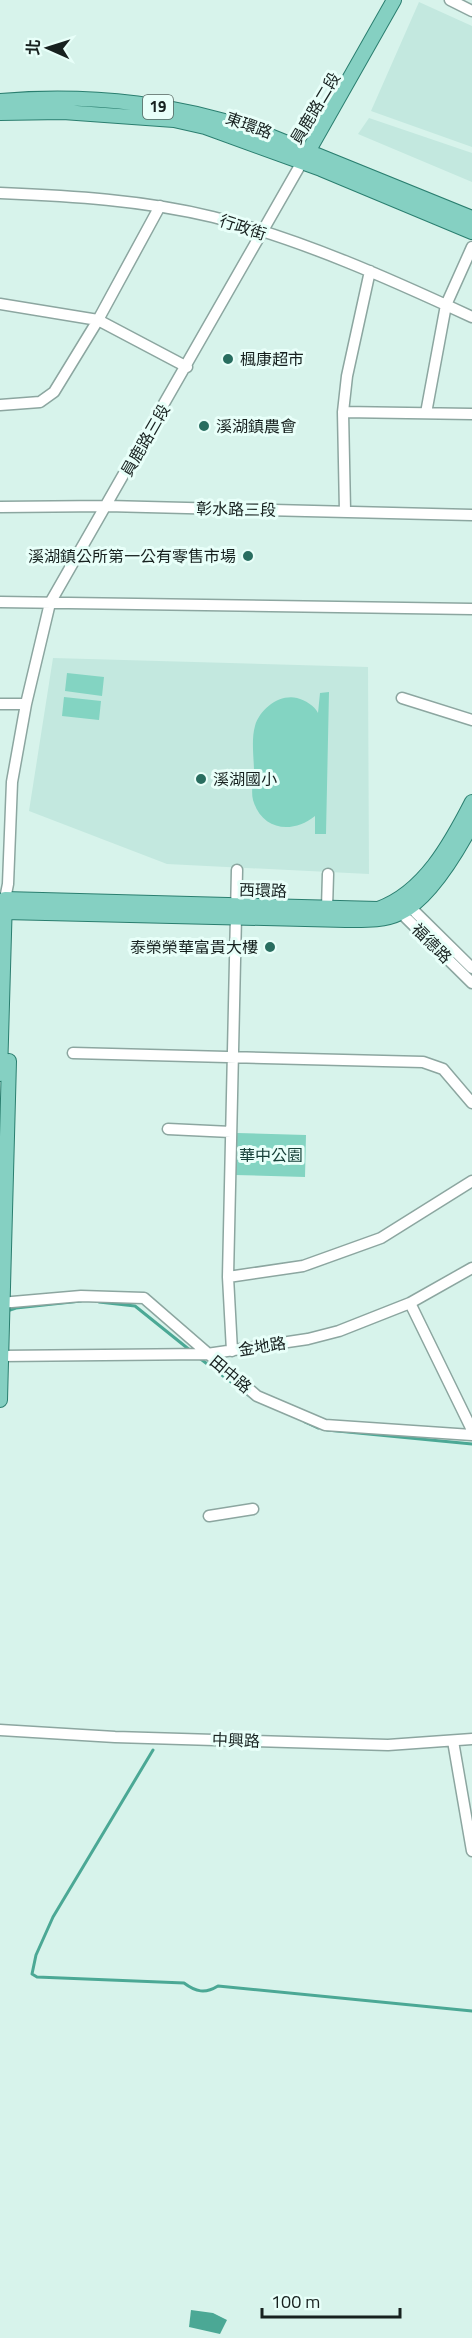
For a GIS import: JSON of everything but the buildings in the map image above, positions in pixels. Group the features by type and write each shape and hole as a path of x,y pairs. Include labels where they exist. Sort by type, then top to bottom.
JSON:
{"main road":[{"name":"員鹿路二段","path":"306,156 394,0"},
{"name":"東環路","path":"0,101 63,98 183,110 237,123 472,232"},
{"name":"東環路","path":"0,113 63,112 174,120 306,156 472,218"},
{"path":"401,905 452,841 472,802"},
{"path":"401,905 424,895 450,860 472,824"},
{"name":"西環路","path":"236,911 378,909 401,905"},
{"name":"西環路","path":"6,906 236,911 368,920 401,905"},
{"path":"0,1074 6,906"},
{"path":"0,1400 6,906"}],"street":[{"path":"450,0 472,11"},
{"name":"員鹿路二段","path":"261,232 306,156"},
{"name":"行政街","path":"0,193 58,195 160,206 214,217 370,271 472,317"},
{"path":"0,405 40,402 54,392 98,320 160,206"},
{"name":"員鹿路三段","path":"6,906 12,782 26,704 50,603 187,368 261,232"},
{"path":"426,413 446,305 472,247"},
{"path":"345,511 343,412 347,376 370,271"},
{"path":"0,304 98,320 187,368"},
{"path":"343,412 472,414"},
{"name":"彰水路三段","path":"0,507 107,506 472,515"},
{"path":"0,602 472,609"},
{"path":"402,698 472,720"},
{"path":"0,704 26,704"},
{"path":"232,1351 228,1277 237,870"},
{"path":"327,908 328,874"},
{"name":"福德路","path":"401,905 472,968"},
{"name":"福德路","path":"401,905 472,983"},
{"path":"73,1053 423,1062 443,1070 472,1103"},
{"path":"168,1129 231,1132"},
{"path":"228,1277 303,1266 381,1238 472,1181"},
{"name":"金地路","path":"1,1356 207,1354 308,1339 339,1331 410,1303 472,1268"},
{"name":"田中路","path":"2,1308 81,1296 144,1298 257,1396 325,1425 472,1435"},
{"path":"410,1303 472,1430"},
{"path":"209,1516 253,1509"},
{"name":"中興路","path":"0,1730 115,1737 388,1744 472,1738"},
{"path":"453,1741 472,1851"}],"shaded area":[{"path":"419,2 472,26 472,147 371,111"},
{"path":"369,118 472,153 472,182 358,134"},
{"name":"溪湖國小","path":"53,658 368,667 369,874 167,864 29,811"},
{"path":"191,2310 213,2313 227,2320 220,2334 189,2327"}],"green space":[{"path":"67,673 104,677 102,696 65,691"},
{"path":"329,692 326,834 315,834 315,816 306,822 288,827 271,823 257,810 252,797 255,726 261,714 271,704 284,698 297,698 315,708 318,713 320,693"},
{"path":"64,697 101,701 99,720 62,716"},
{"name":"華中公園","path":"237,1133 306,1135 305,1177 235,1175"}],"waterway":[{"path":"7,1311 81,1301"},
{"path":"99,1302 135,1306 191,1351"},
{"path":"198,1357 255,1400"},
{"path":"305,1422 318,1428"},
{"path":"327,1430 472,1444"},
{"path":"153,1750 53,1917 36,1955 32,1974 37,1977 184,1983 201,1991 218,1986 472,2011"}],"place":[{"name":"楓康超市","path":"228,359"},
{"name":"溪湖鎮農會","path":"204,426"},
{"name":"溪湖鎮公所第一公有零售市場","path":"248,556"},
{"name":"溪湖國小","path":"201,779"},
{"name":"泰榮榮華富貴大樓","path":"270,947"}]}
